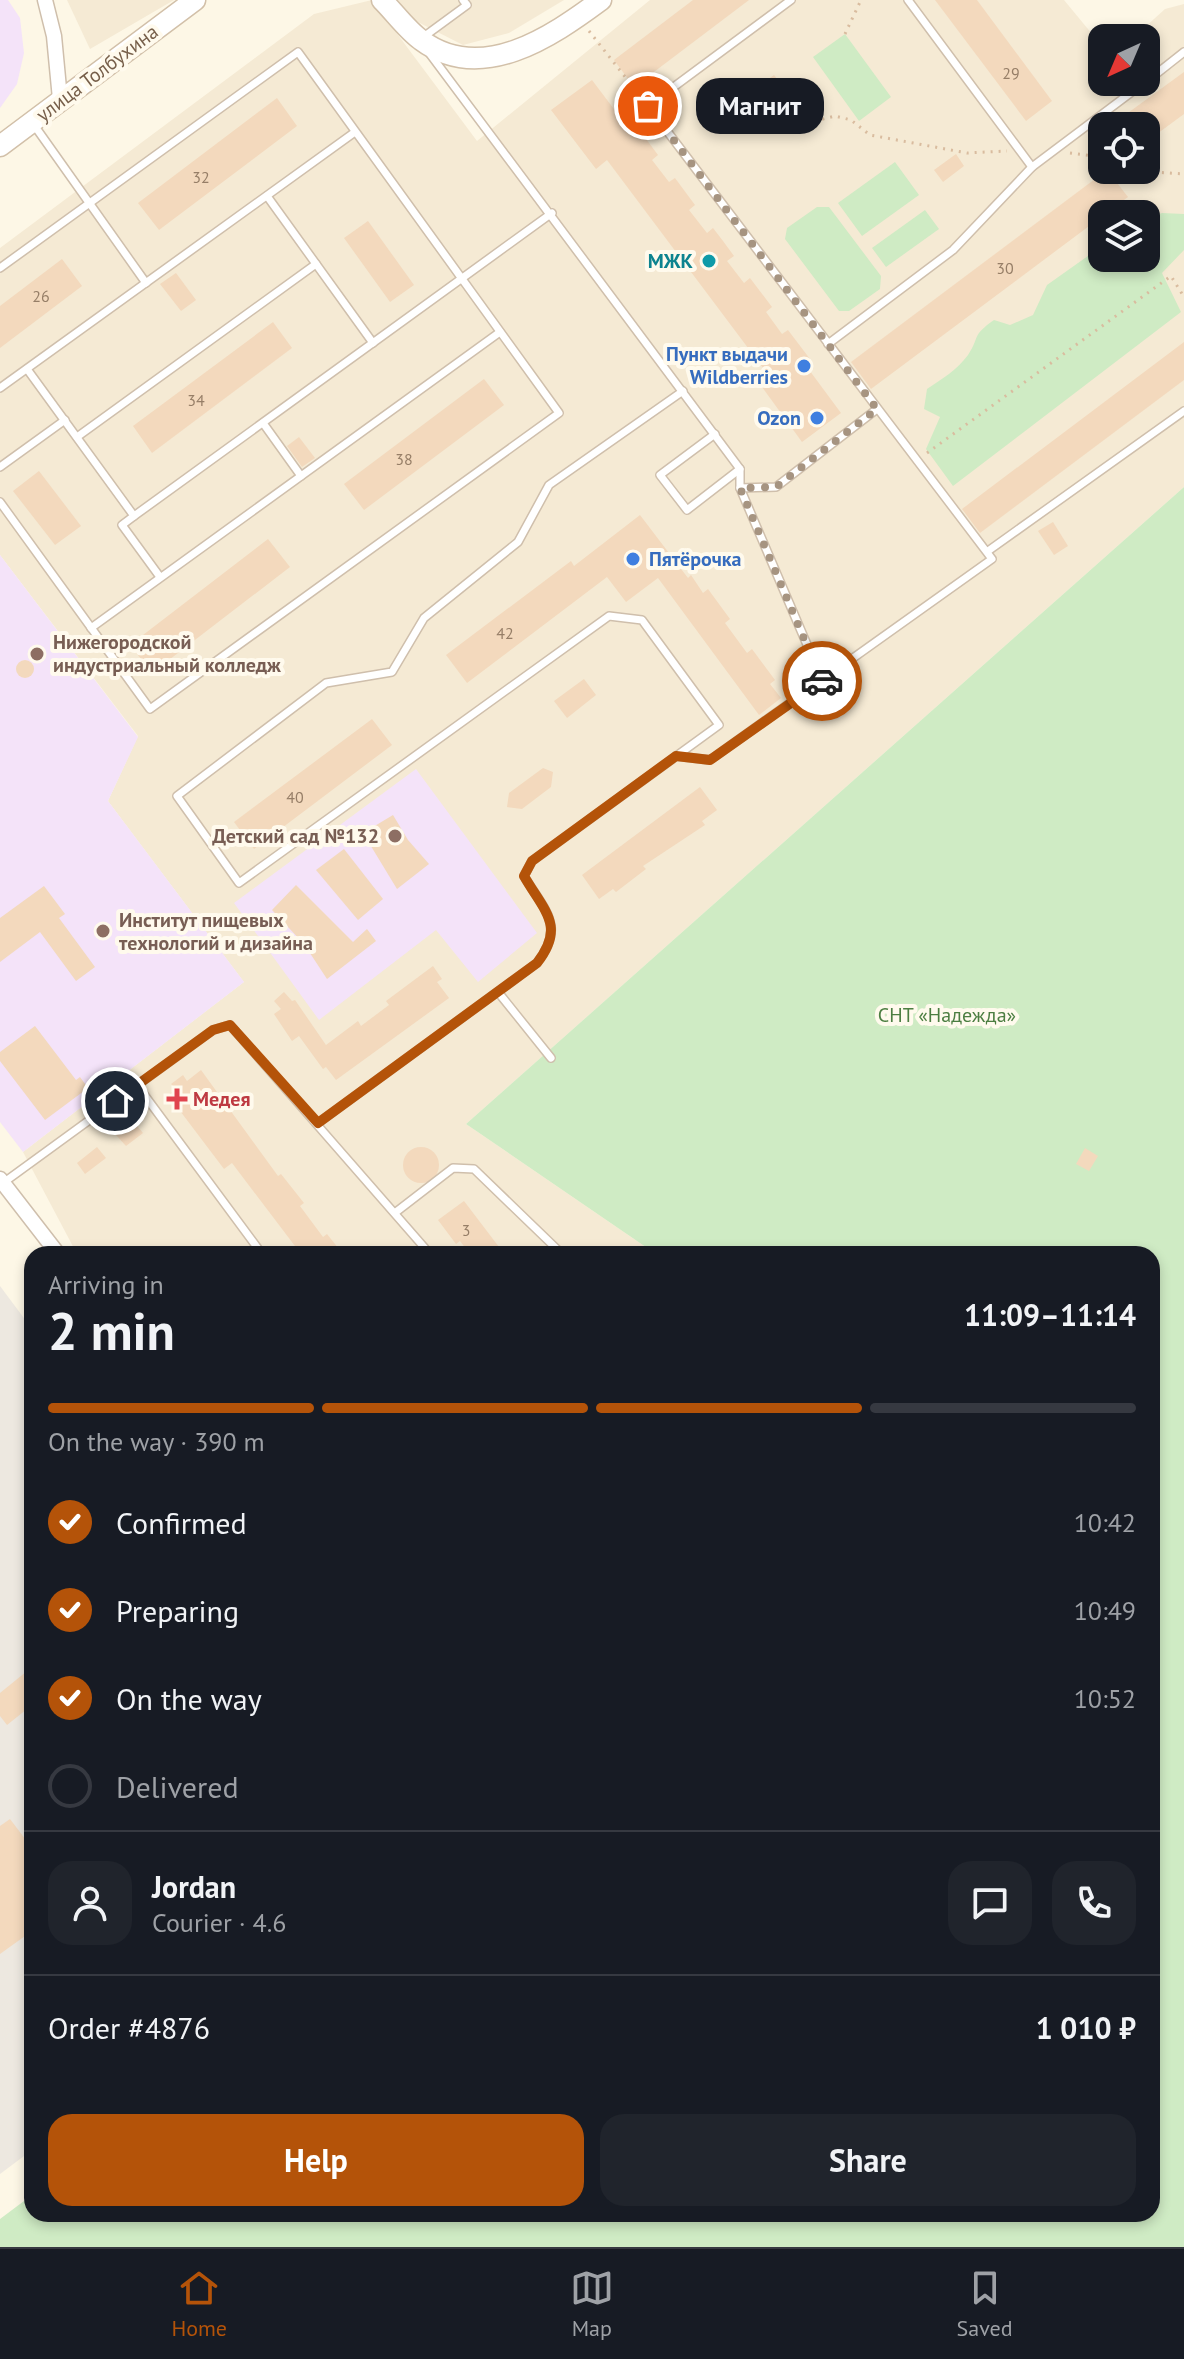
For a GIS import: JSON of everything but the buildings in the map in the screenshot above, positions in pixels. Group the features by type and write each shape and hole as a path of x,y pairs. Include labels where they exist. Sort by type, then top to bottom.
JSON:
{"street":[{"path":"45,0 54,36 60,99"},
{"name":"улица Толбухина","path":"0,146 195,0"},
{"path":"382,0 420,40 445,54 468,59 493,57 546,37 597,3"},
{"path":"1,1182 52,1246"}],"lane":[{"path":"676,756 710,760 992,559 648,106 791,0"},
{"path":"908,0 1032,167"},
{"path":"468,2 420,40 740,469 740,488 823,682"},
{"path":"0,268 298,52 559,413 150,709 0,502"},
{"path":"1160,71 1184,52"},
{"path":"828,344 953,250 1032,167 1127,96"},
{"path":"32,122 146,283"},
{"path":"0,388 355,132"},
{"path":"267,196 373,343"},
{"path":"160,577 122,525 552,213"},
{"path":"77,437 316,264"},
{"path":"91,628 500,332"},
{"path":"27,369 134,516"},
{"path":"318,1123 537,963 552,944 551,923 524,876 532,861 719,725 642,620 609,616 239,883 177,796 326,683 392,672 424,618 518,542 549,485 683,391"},
{"path":"740,488 776,487 877,409"},
{"path":"988,551 1184,411"},
{"path":"0,467 65,420"},
{"path":"263,423 301,476"},
{"path":"715,434 660,475 687,510 740,469"},
{"path":"498,992 551,1058"},
{"path":"1,1182 213,1030 230,1025 424,1246"},
{"path":"137,1085 256,1246"},
{"path":"396,1212 453,1168 474,1169 554,1246"}],"path":[{"path":"845,34 861,0"},
{"path":"597,3 601,16 586,28 648,106"},
{"path":"743,116 789,113 823,119 835,116 851,120 870,135 967,153 1008,151"},
{"path":"1067,153 1088,155"},
{"path":"1160,172 1184,174"},
{"path":"917,460 1171,276 1184,297"}],"shaded area":[{"path":"0,0 8,0 20,18 24,53 17,84 0,108"},
{"path":"67,0 174,0 90,49"},
{"path":"372,0 477,141 650,0 1064,0 1088,29 1088,96 1160,96 1160,24 1148,24 1165,9 1184,4 1184,487 466,1124 644,1246 73,1246 23,1152 244,982 108,801 138,736 0,555 0,248 314,14"},
{"path":"393,0 564,0 509,33 463,45 406,16"},
{"name":"Институт пищевых технологий и дизайна","path":"0,555 138,737 108,801 244,982 23,1152 0,1122"},
{"name":"Детский сад №132","path":"416,769 537,933 478,982 436,930 319,1020 234,903"},
{"path":"0,1286 24,1318 24,2156 0,2174"}],"green space":[{"path":"845,34 891,97 859,121 813,57"},
{"path":"895,162 919,195 862,236 838,203"},
{"path":"817,207 829,207 881,276 880,289 849,311 839,311 785,239 787,228"},
{"path":"925,210 939,229 886,267 872,248"},
{"path":"1160,214 1184,214 1184,250 1162,273 1181,312 953,486 926,449 940,417 924,409 927,389 964,360 987,325 994,320 1010,325 1033,315 1047,285 1088,256 1088,272 1160,272"},
{"name":"СНТ «Надежда»","path":"1184,487 1184,2247 0,2247 0,2219 24,2201 24,2222 1160,2222 1160,1246 644,1246 466,1124"}],"way so far":[{"path":"648,106 877,409 776,487 740,488 822,681"}],"place":[{"name":"Магнит","path":"648,106"},
{"name":"МЖК","path":"709,261"},
{"name":"Пункт выдачи Wildberries","path":"804,366"},
{"name":"Ozon","path":"817,418"},
{"name":"Пятёрочка","path":"633,559"},
{"name":"Нижегородской индустриальный колледж","path":"37,654"},
{"name":"Детский сад №132","path":"395,836"},
{"name":"Институт пищевых технологий и дизайна","path":"103,931"},
{"name":"Медея","path":"177,1099"}],"route":[{"path":"115,1101 213,1030 230,1025 318,1123 537,963 552,944 551,923 524,876 532,861 676,756 710,760 822,681"}]}
